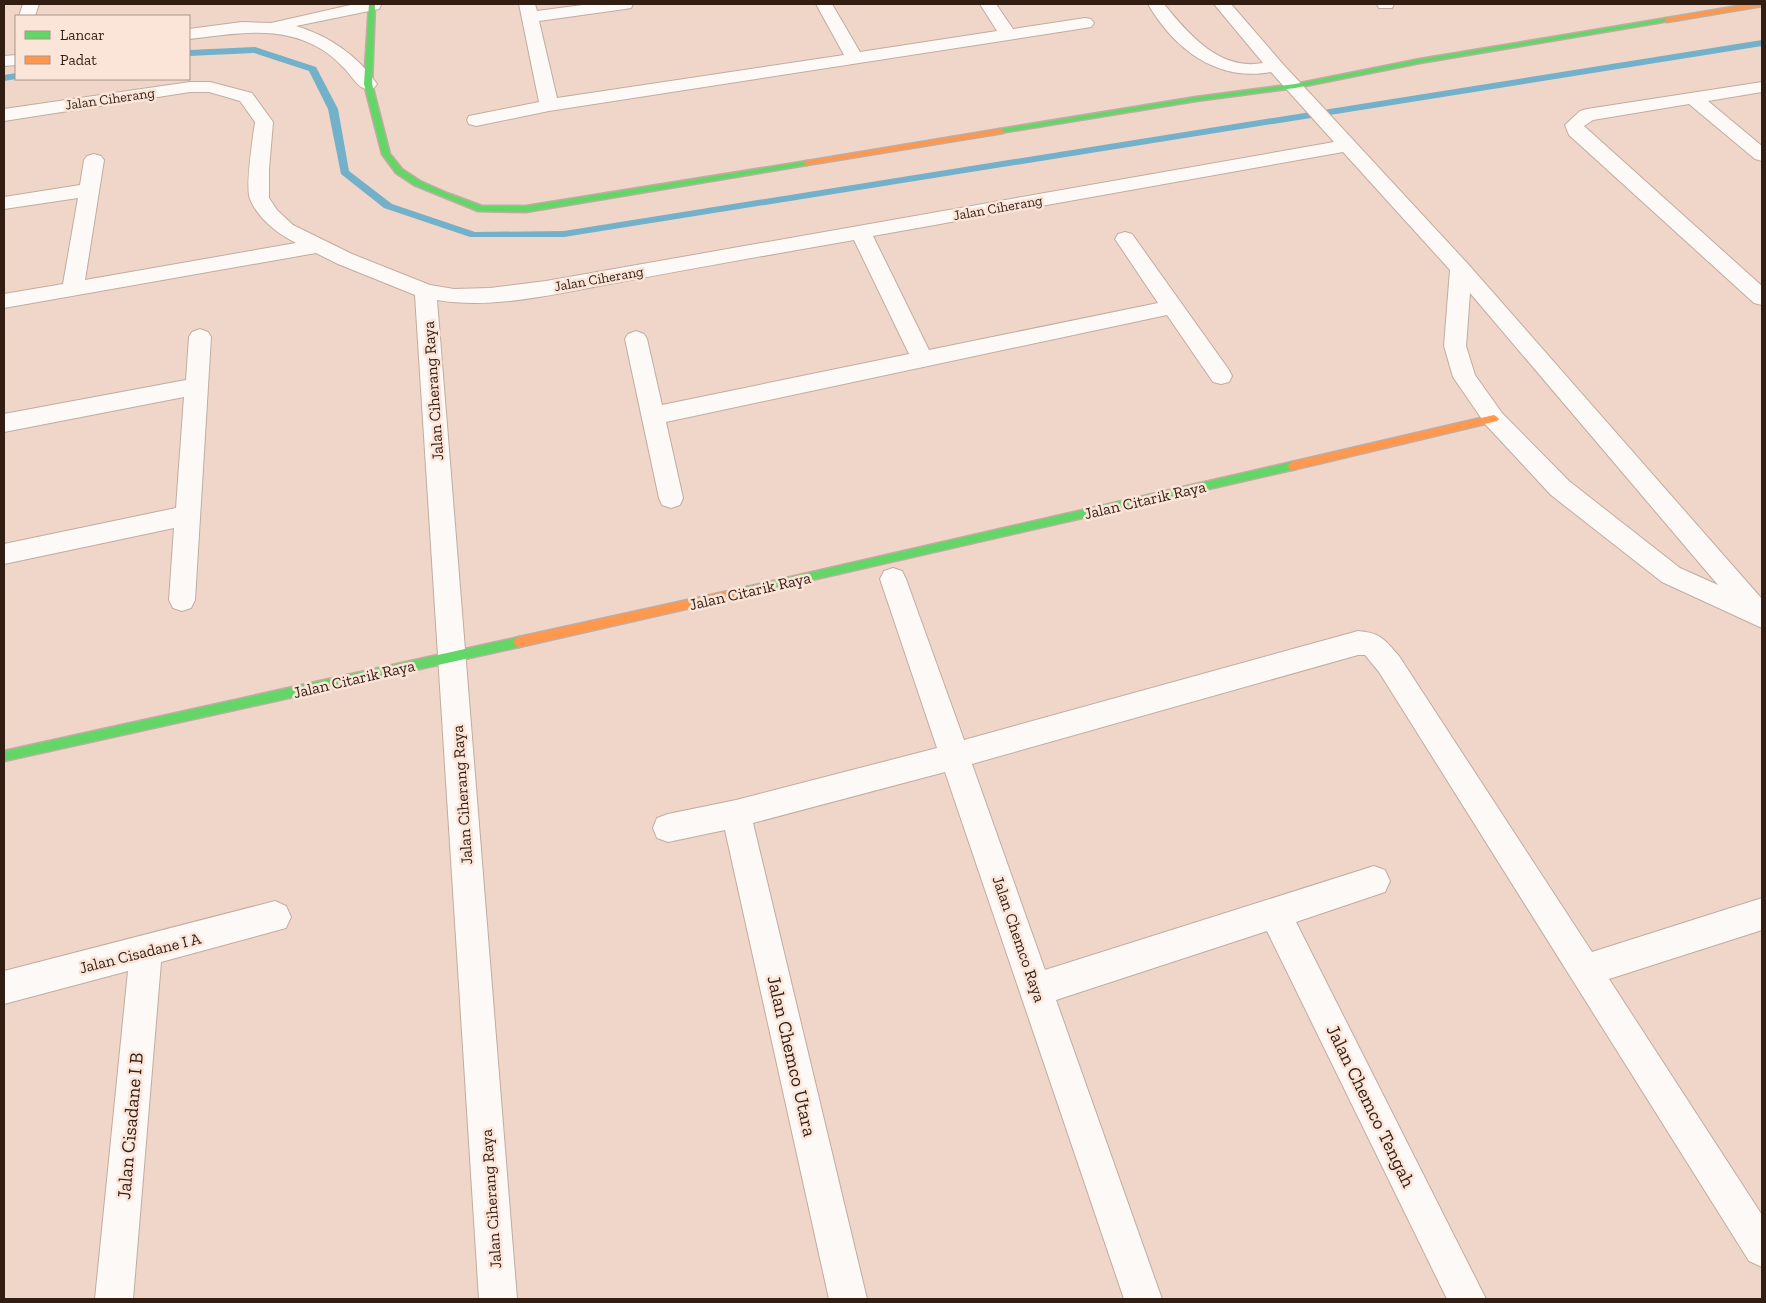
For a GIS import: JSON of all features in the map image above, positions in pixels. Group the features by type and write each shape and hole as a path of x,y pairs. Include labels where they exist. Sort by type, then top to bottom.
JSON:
{"street":[{"path":"549,105 528,10 624,4"},
{"path":"824,4 854,57"},
{"path":"988,4 1008,35"},
{"path":"1156,4 1176,31 1214,62 1238,70 1254,71 1275,66"},
{"path":"1222,4 1275,66 1311,103 1461,269 1762,617"},
{"path":"190,34 230,28 272,26 372,5 368,84 386,154 399,171 416,183 444,196 481,209 526,209 1186,101 1295,86 1420,61 1761,4"},
{"path":"476,120 549,105 1085,22"},
{"path":"272,26 306,34 326,44 354,66 368,84"},
{"name":"Jalan Ciherang","path":"4,115 190,87 210,87 246,97 264,122 259,169 259,198 270,214 286,230 345,258 426,291 454,296 490,295 546,288 1348,145"},
{"path":"1762,87 1587,115 1574,125 1576,131 1762,298"},
{"path":"1694,99 1762,155"},
{"path":"73,289 94,160"},
{"path":"4,203 88,190"},
{"path":"861,232 922,359"},
{"path":"1125,240 1221,376"},
{"path":"4,301 319,246"},
{"path":"1461,269 1454,346 1464,377 1494,419 1560,488 1671,575 1762,617"},
{"name":"Jalan Ciherang Raya","path":"426,291 498,1299"},
{"path":"653,416 1172,307"},
{"path":"182,600 200,337"},
{"path":"636,339 671,498"},
{"path":"4,422 197,386"},
{"name":"Jalan Citarik Raya","path":"4,756 877,562 1494,419"},
{"path":"4,554 188,515"},
{"name":"Jalan Chemco Raya","path":"893,579 1143,1299"},
{"path":"668,828 736,814 955,756 1358,643 1372,644 1389,664 1762,1248"},
{"name":"Jalan Chemco Utara","path":"736,814 848,1299"},
{"path":"1036,990 1374,881"},
{"name":"Jalan Chemco Tengah","path":"1275,913 1468,1299"},
{"path":"1584,971 1762,914"},
{"name":"Jalan Cisadane I A","path":"4,987 146,952 275,917"},
{"name":"Jalan Cisadane I B","path":"114,1299 146,952"}],"waterway":[{"path":"190,53 255,50 313,69 333,109 344,172 388,206 474,235 564,234 1762,43"},
{"path":"4,78 15,76"}],"traffic: fast":[{"path":"372,4 368,84 386,154 399,171 417,183 481,209 526,209 807,163"},
{"path":"1000,131 1196,99 1295,86 1420,61 1667,20"},
{"path":"747,591 1292,466"},
{"path":"4,756 519,642"}],"traffic: slow":[{"path":"1667,20 1761,4"},
{"path":"807,163 1000,131"},
{"path":"1292,466 1494,419"},
{"path":"519,642 747,591"}]}
